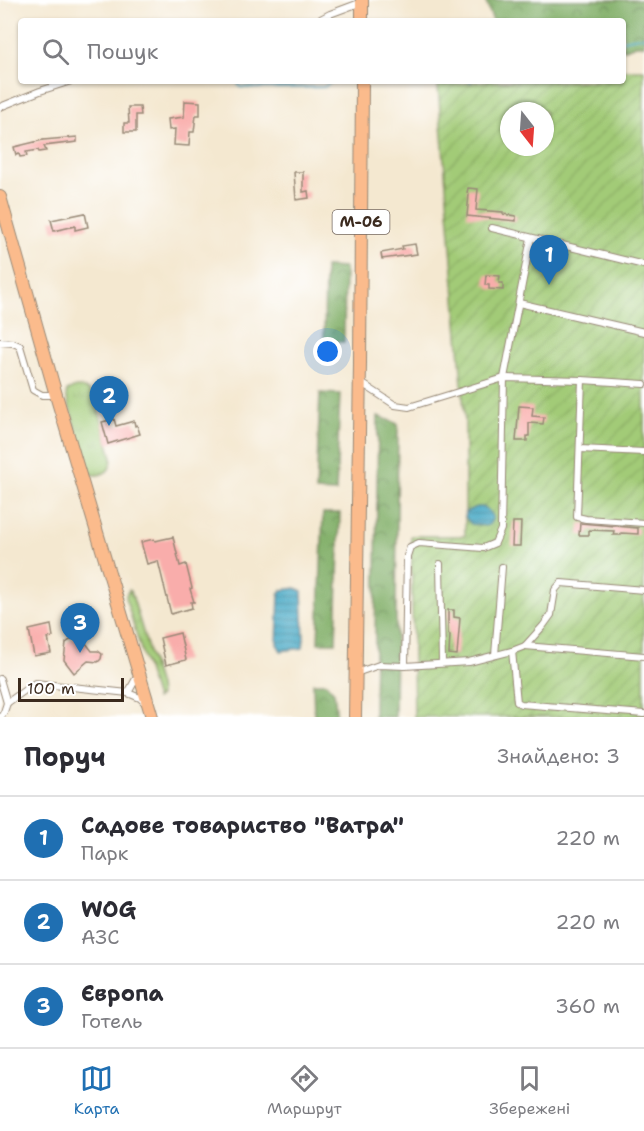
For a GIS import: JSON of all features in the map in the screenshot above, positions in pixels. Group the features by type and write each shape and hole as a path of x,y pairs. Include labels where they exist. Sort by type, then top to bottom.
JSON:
{"highway":[{"path":"362,1 362,18"},
{"name":"М-06","path":"355,717 362,84"},
{"path":"0,197 56,395 151,713"}],"street":[{"path":"323,18 362,1"},
{"path":"0,107 62,84"},
{"path":"492,228 644,265"},
{"path":"405,666 407,556 410,547 419,543 483,548 495,543 501,528 504,378 531,238"},
{"path":"519,303 644,332"},
{"path":"0,342 20,346 33,390 42,395 56,395"},
{"path":"360,382 395,405 409,407 504,378 644,384"},
{"path":"582,380 577,516 586,519 644,523"},
{"path":"580,449 644,452"},
{"path":"440,564 442,663"},
{"path":"495,655 502,567"},
{"path":"525,646 551,615 555,590 561,583 644,590"},
{"path":"356,673 380,666 469,662 525,646 644,656"},
{"path":"512,651 517,702 521,704 644,714"},
{"path":"128,693 139,674"},
{"path":"0,679 7,703 3,715"},
{"path":"7,703 35,683 128,693 140,698 151,713"}],"green space":[{"path":"485,0 644,0 644,45 635,45 626,49 626,18 492,18"},
{"path":"626,70 644,70 644,717 414,717 411,536 465,536 465,422 438,86 626,84"},
{"path":"325,267 345,268 344,342 324,341"},
{"path":"76,387 87,389 95,397 112,457 109,469 100,475 91,475 88,472 66,395 67,391"},
{"path":"320,393 340,394 336,492 316,491"},
{"path":"378,416 398,424 395,717 374,717"},
{"path":"323,513 340,513 336,643 318,643"},
{"path":"129,590 159,686 160,696 156,699 126,600"},
{"path":"313,683 326,683 334,692 337,717 314,717"}],"water":[{"path":"484,507 490,512 493,518 489,525 471,524 465,517 465,512"},
{"path":"296,588 302,591 303,648 281,651 277,644 279,594 282,590"}],"building":[{"path":"185,101 200,102 200,115 196,115 194,132 190,132 189,146 174,145 175,129 169,130 168,119 184,117"},
{"path":"128,107 140,107 141,115 136,115 136,132 124,132 124,123 129,123"},
{"path":"77,137 77,142 44,146 46,151 26,152 27,156 16,155 14,147 43,140"},
{"path":"294,172 303,172 303,192 308,191 309,198 296,200"},
{"path":"468,188 478,189 476,210 503,212 503,214 516,216 516,221 467,216"},
{"path":"85,213 88,227 75,230 75,226 54,231 51,220"},
{"path":"415,244 417,254 382,259 381,253"},
{"path":"486,275 500,276 499,283 503,283 503,290 489,289 489,285 485,285"},
{"path":"519,406 533,407 532,416 544,417 543,424 529,423 527,441 516,441"},
{"path":"114,419 116,426 134,421 140,434 108,444 102,422"},
{"path":"513,522 521,522 520,546 512,546"},
{"path":"580,523 638,528 638,534 613,535 614,531 589,530 589,535 579,535"},
{"path":"173,537 180,566 186,564 194,602 191,602 192,608 171,614 158,561 147,564 141,542"},
{"path":"448,610 454,610 454,617 460,618 457,655 449,654"},
{"path":"51,625 53,637 48,638 51,653 34,656 29,630"},
{"path":"180,633 186,660 166,665 160,638"},
{"path":"79,634 92,651 102,654 98,662 88,661 74,673 64,660 66,643"}],"waterway":[{"path":"626,39 644,36"},
{"path":"238,84 240,87 256,88 324,87 328,84"}],"place":[{"name":"Садове товариство \"Ватра\"","path":"549,285"},
{"name":"WOG","path":"109,426"},
{"name":"Європа","path":"80,653"}]}
